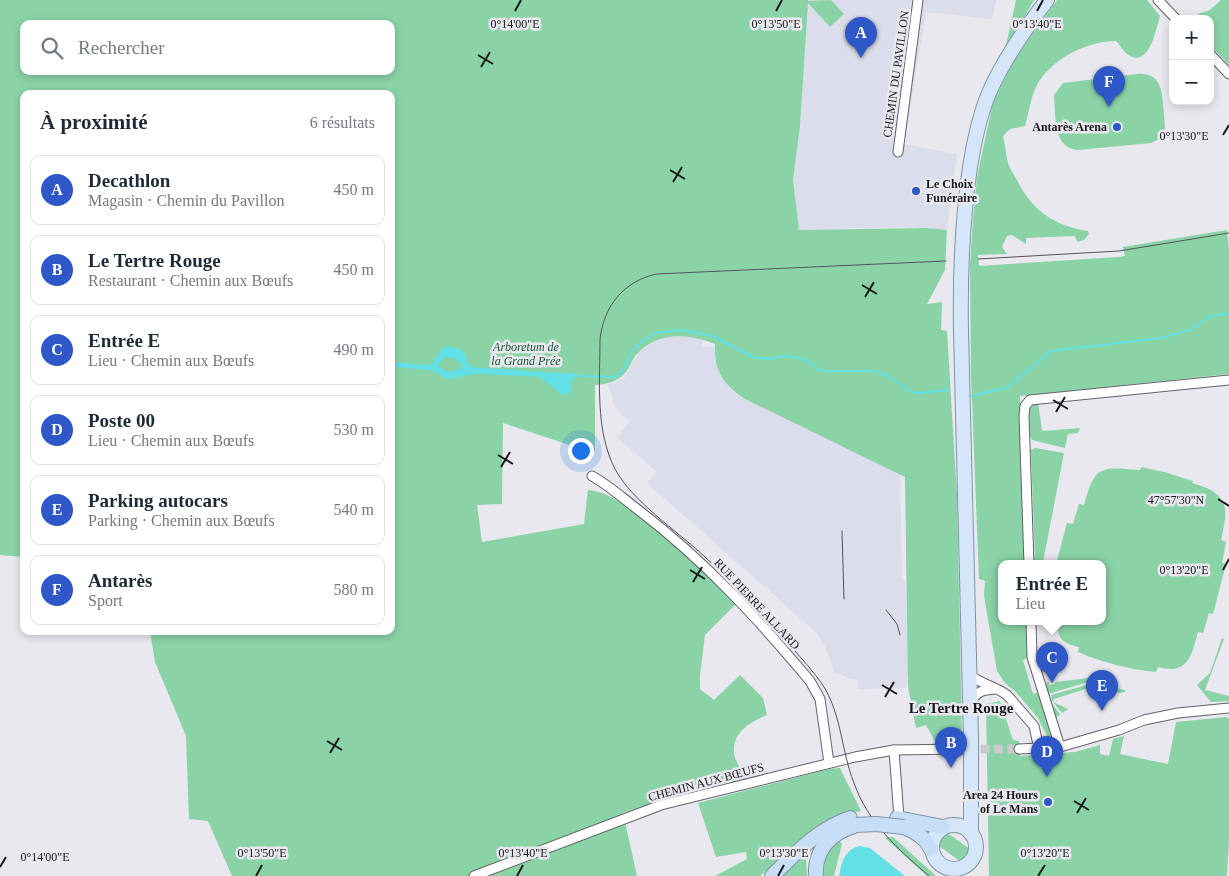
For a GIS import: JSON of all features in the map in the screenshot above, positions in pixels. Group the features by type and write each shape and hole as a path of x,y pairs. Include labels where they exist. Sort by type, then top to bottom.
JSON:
{"highway":[{"path":"772,876 814,837 831,825 877,816 900,821 947,826"},
{"path":"900,821 924,838 931,849"},
{"path":"816,876 815,867 818,854 826,842 853,822"}],"main road":[{"path":"971,788 963,809 947,826 934,836 931,849 936,861 951,872 958,869 969,870 976,850 976,843 972,834 971,788 968,748 970,702 961,331 961,268 965,204 976,132 985,103 1001,69 1042,0"},
{"path":"1031,21 1047,0"},
{"path":"947,826 962,826 972,834"}],"street":[{"name":"CHEMIN DU PAVILLON","path":"898,152 918,0"},
{"path":"1158,0 1172,15"},
{"path":"1214,58 1229,74"},
{"path":"1029,560 1024,416 1025,406 1030,400 1229,380"},
{"name":"RUE PIERRE ALLARD","path":"592,476 659,526 726,586 804,674 816,689 820,699 829,763"},
{"path":"1031,625 1032,658 1060,747"},
{"path":"969,674 982,683 1007,695 1034,726 1039,749"},
{"path":"970,702 978,692 995,689"},
{"path":"1019,749 1060,747 1119,730 1144,720 1178,713 1229,708"},
{"name":"CHEMIN AUX BŒUFS","path":"474,876 661,805 829,763 894,750 968,748"},
{"path":"894,750 900,821"}],"shaded area":[{"path":"808,0 996,0 992,19 926,12 904,144 957,154 947,230 903,227 799,230 793,180 800,126"},
{"path":"667,335 689,335 703,340 702,346 715,347 715,358 730,389 745,399 900,474 902,577 905,581 909,659 906,688 858,689 858,680 850,679 835,672 817,633 647,483 657,472 617,437 630,422 614,405 608,384 625,377 640,352 651,343"}],"green space":[{"name":"Arboretum de la Grand Prée","path":"0,0 831,0 844,14 830,27 808,3 800,126 793,180 799,230 926,228 947,230 945,270 927,304 942,302 941,330 947,331 957,496 962,739 956,745 937,745 926,725 916,728 908,687 905,477 745,399 731,388 721,376 716,362 715,344 684,336 673,336 663,338 644,347 636,355 623,375 616,380 595,385 595,451 591,450 591,452 503,423 502,504 477,505 482,542 584,524 588,490 605,494 624,505 658,530 736,604 705,635 700,689 714,700 740,675 763,698 767,715 744,729 736,739 734,746 737,763 745,779 663,800 623,813 637,876 232,876 208,821 189,819 186,736 155,662 151,635 395,635 395,90 20,90 20,557 0,555"},
{"path":"1016,0 1034,0 1006,45"},
{"path":"1057,0 1147,0 1160,16 1154,38 1141,57 1127,54 1116,41 1105,42 1093,44 1071,53 1051,67 1037,85 1031,100 1025,126 1010,129 1003,136 1009,165 1023,191 1037,208 1055,221 1076,229 1088,231 1089,234 1084,240 1077,242 1075,236 1026,238 1026,244 1012,235 1007,236 1002,247 1007,254 978,255 979,266 1119,257 1125,256 1123,247 1227,230 1229,250 1229,374 1020,396 1027,560 998,560 998,625 1028,625 1029,657 1023,660 1033,694 1040,692 1049,721 1050,737 1047,736 1038,718 1016,692 1005,683 997,671 984,596 985,581 979,579 971,375 970,265 973,219 977,177 993,102 1015,58"},
{"path":"1221,0 1229,0 1229,65 1214,49 1214,15 1198,14 1210,10"},
{"path":"1146,74 1152,77 1160,86 1165,126 1164,133 1160,138 1151,143 1078,150 1070,148 1064,143 1057,129 1054,95 1063,83"},
{"path":"1038,402 1042,431 1080,428 1078,433 1068,434 1065,448 1032,440 1029,435 1028,409"},
{"path":"1035,448 1064,453 1043,560 1034,560 1031,450"},
{"path":"1141,467 1193,481 1192,483 1213,491 1220,497 1225,510 1221,540 1226,542 1222,563 1226,564 1213,614 1209,613 1203,633 1198,632 1187,662 1176,668 1158,667 1156,672 1116,665 1078,652 1079,647 1069,644 1062,639 1058,633 1057,625 1106,625 1106,560 1057,560 1067,523 1073,524 1079,504 1084,505 1096,476 1101,471 1108,469 1140,470"},
{"path":"1222,638 1224,639 1205,690 1229,696 1229,701 1211,702 1197,685 1210,673"},
{"path":"1098,677 1098,679 1048,694 1051,703 1060,714 1057,717 1051,710 1044,683 1049,682 1049,685 1055,684 1055,682"},
{"path":"1101,681 1112,684 1112,687 1125,690 1125,692 1119,693 1101,684 1054,699 1053,702 1068,709 1062,713 1052,701 1051,695"},
{"path":"1000,701 1013,740 1019,741 1020,756 1075,752 1100,745 1100,754 1109,756 1113,739 1124,736 1120,754 1168,764 1176,722 1226,717 1229,719 1229,840 1227,876 989,876 986,704"},
{"path":"840,768 861,811 846,815 819,828 760,876 715,876 747,859 746,852 716,857 698,803 829,769"},
{"path":"946,832 970,849 967,857 961,862 939,846 937,849 937,844"},
{"path":"893,837 936,876 927,876 885,838"},
{"path":"838,839 842,844 834,876 824,876 826,856"},
{"path":"801,855 806,857 807,876 781,876"}],"water":[{"path":"449,347 463,351 472,367 571,373 582,376 573,378 570,392 564,396 539,377 479,374 451,379 445,378 431,370 395,367 395,362 430,365 442,348","holes":["447,357 461,363 461,369 448,372 439,366 440,362"]},
{"path":"859,846 870,848 905,876 839,876 844,857"}],"waterway":[{"path":"972,396 1008,387 1051,351 1161,338 1190,330 1209,317 1229,313"},
{"path":"582,376 615,377 622,372 633,350 642,342 655,333 681,330 713,336 755,358 797,357 808,361 816,368 824,371 875,371 888,376 910,391 918,393 949,390"}],"tunnel":[{"path":"967,749 1019,749"}],"tram line":[{"path":"978,259 1119,251 1229,233"},
{"path":"929,876 895,845 867,811 849,770 836,715 825,689 817,677 775,629 704,556 632,493 615,469 604,438 601,422 599,388 600,339 606,316 617,297 634,283 656,274 946,261"},
{"path":"842,531 844,599"},
{"path":"886,610 897,624 900,635"}],"place":[{"name":"Decathlon","path":"861,58"},
{"name":"Antarès","path":"1109,107"},
{"name":"Antarès Arena","path":"1117,127"},
{"name":"Le Choix Funéraire","path":"916,191"},
{"name":"Entrée E","path":"1052,683"},
{"name":"Parking autocars","path":"1102,711"},
{"name":"Le Tertre Rouge","path":"951,768"},
{"name":"Poste 00","path":"1047,777"},
{"name":"Area 24 Hours of Le Mans","path":"1048,802"}],"district":[{"name":"Le Tertre Rouge","path":"961,708"}]}
